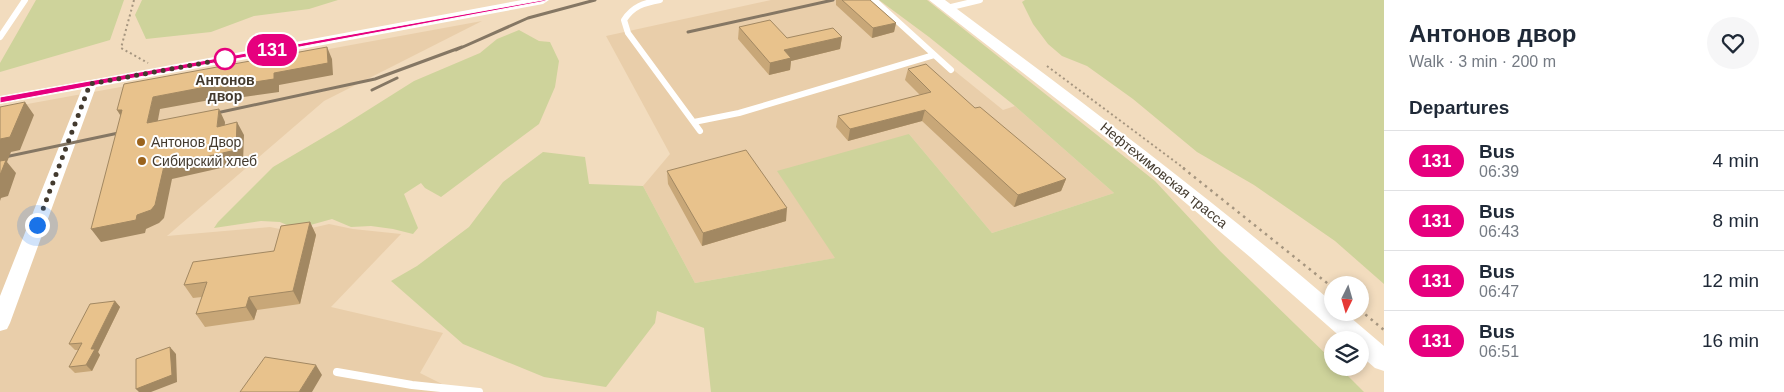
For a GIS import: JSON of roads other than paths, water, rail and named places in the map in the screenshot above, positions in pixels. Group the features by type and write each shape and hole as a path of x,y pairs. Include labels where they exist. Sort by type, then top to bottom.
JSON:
{"main road":[{"name":"Нефтехимовская трасса","path":"942,4 1138,153 1380,351"}],"street":[{"path":"0,100 543,0"},
{"path":"0,323 90,84"}],"lane":[{"path":"0,37 25,0"},
{"path":"660,0 639,5 630,10 624,20 628,33 700,131"},
{"path":"874,0 952,70"},
{"path":"942,4 980,0"},
{"path":"694,122 739,113 934,55"},
{"path":"337,372 412,385 479,392"}],"railway":[{"path":"456,50 528,18 595,0"},
{"path":"688,32 833,0"},
{"path":"207,115 375,79 462,47"},
{"path":"372,90 397,78"},
{"path":"0,158 128,131"}],"place":[{"name":"Антонов двор","path":"225,59"},
{"name":"Антонов Двор","path":"141,142"},
{"name":"Сибирский хлеб","path":"142,161"}]}
